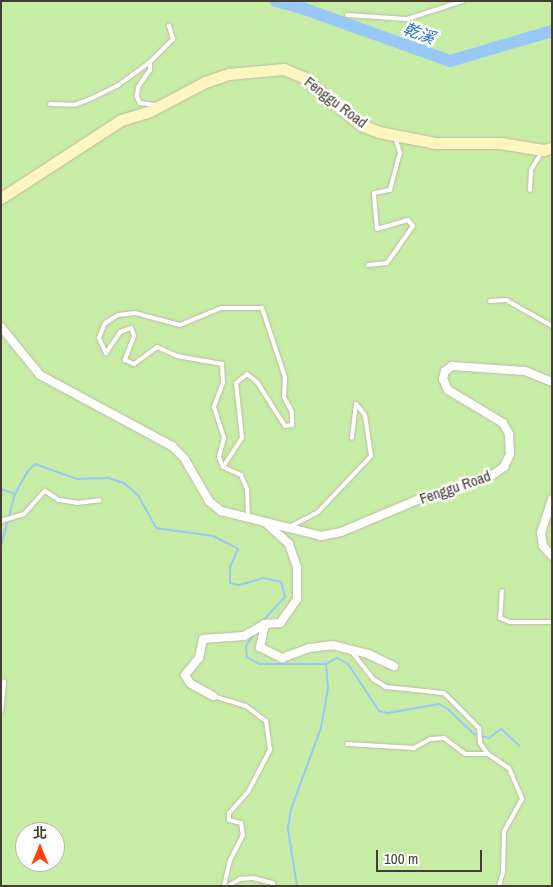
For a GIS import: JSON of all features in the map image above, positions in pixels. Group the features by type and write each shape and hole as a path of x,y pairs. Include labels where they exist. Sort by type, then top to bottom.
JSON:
{"street":[{"name":"Fenggu Road","path":"1,198 100,132 159,106 216,77 284,69 302,77 361,125 395,135 435,142 500,142 548,149"},
{"name":"Fenggu Road","path":"1,327 40,375 172,446 184,458 209,501 221,511 321,536 341,532 417,500 492,476 504,467 510,454 510,434 502,423 448,390 443,379 446,371 452,366 525,372 552,382"},
{"path":"552,499 541,533 543,546 552,556"},
{"path":"214,696 190,683 185,675 199,658 203,639 244,636 264,624 280,623 297,599 297,568 288,544 262,520"},
{"path":"264,624 260,647 282,658 309,648 332,645 394,666"}],"lane":[{"path":"347,15 407,19 463,1"},
{"path":"50,104 74,105 117,86 150,62 173,39 169,26"},
{"path":"150,62 150,70 138,86 137,97 140,103 159,106"},
{"path":"368,265 387,263 413,226 408,220 377,229 374,192 390,190 400,153 395,135"},
{"path":"530,190 531,170 548,149"},
{"path":"490,301 506,300 552,326"},
{"path":"223,467 242,438 236,383 247,374 257,382 284,426 292,425 292,412 284,397 285,377 262,308 221,308 180,325 135,314 118,315 105,323 99,338 106,353 120,332 131,328 134,336 125,360 134,364 156,347 178,356 222,364 223,383 214,407 224,438 219,457 223,467 242,475 247,489 248,517"},
{"path":"286,528 318,512 371,456 365,415 356,404 352,438"},
{"path":"2,521 24,514 44,491 58,500 77,503 100,500"},
{"path":"502,591 500,618 510,622 552,622"},
{"path":"350,650 373,679 386,686 444,693 480,730 480,740 488,754 509,768 522,799 504,832 503,872 499,886"},
{"path":"1,712 4,681"},
{"path":"214,696 246,706 266,721 270,750 248,792 229,813 229,820 241,823 243,835 230,860 226,886"},
{"path":"347,744 414,748 430,740 444,738 465,754 488,754"},
{"path":"226,886 240,879 253,878 273,883 273,886"}],"green space":[{"path":"1,1 552,1 552,886 1,886"}],"waterway":[{"name":"乾溪","path":"276,1 302,8 450,61 552,31"},
{"path":"1,489 15,494 28,471 35,464 77,479 108,478 124,483 138,495 156,528 213,536 238,549 230,567 230,583 239,585 264,578 281,582 285,597 262,622"},
{"path":"1,546 15,494"},
{"path":"254,634 246,646 247,657 259,664 326,664 328,688 321,728 291,809 288,829 297,886"},
{"path":"326,664 337,658 348,664 379,711 388,713 439,704 448,709 474,734 489,738 501,729 520,746"}]}
